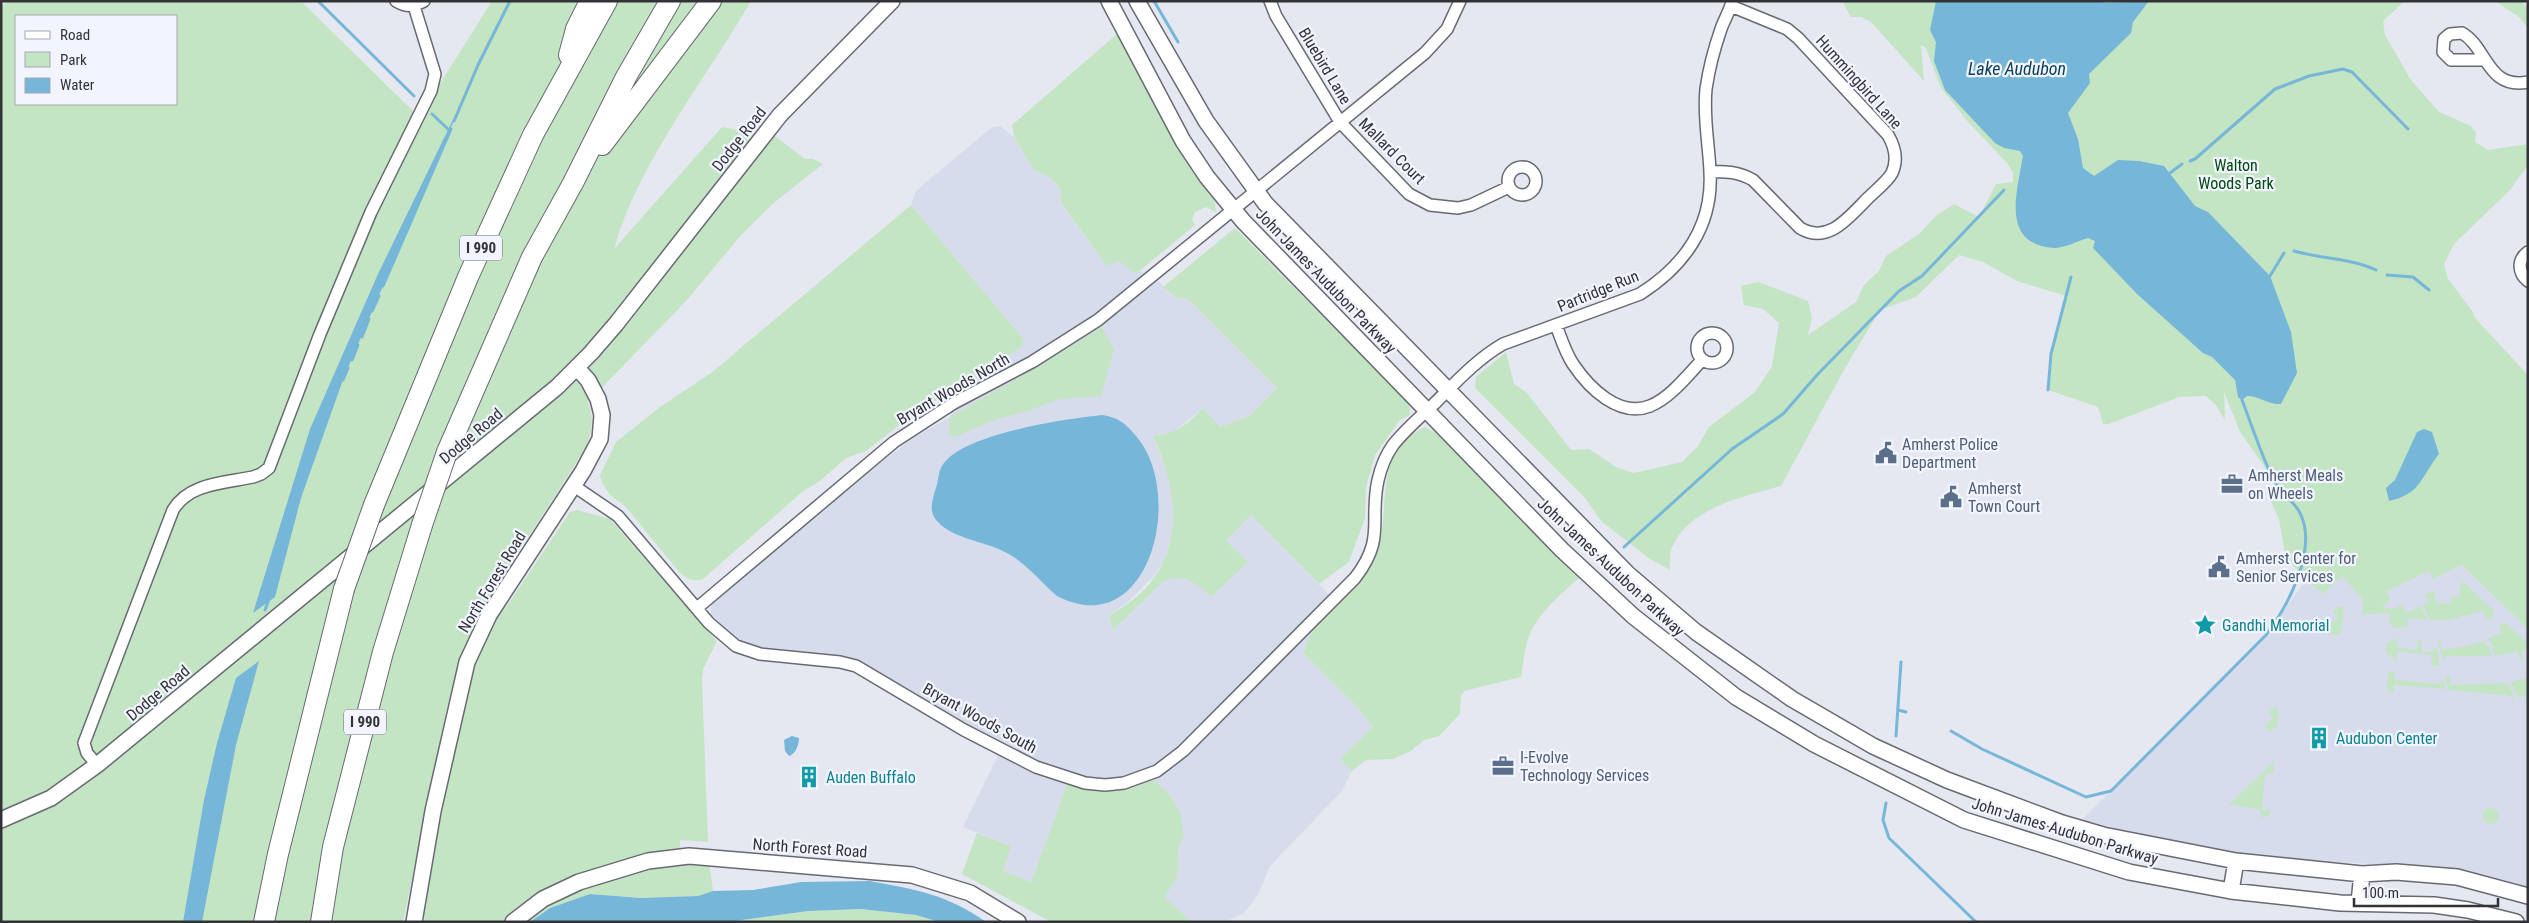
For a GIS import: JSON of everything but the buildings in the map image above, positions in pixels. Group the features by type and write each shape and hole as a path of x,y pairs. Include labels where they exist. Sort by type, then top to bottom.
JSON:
{"highway":[{"path":"559,88 576,29 590,1"},
{"name":"I 990","path":"264,922 278,854 344,589 374,505 468,277 533,135 607,1"},
{"name":"I 990","path":"321,922 333,847 383,652 422,525 447,452 532,257 573,182 626,77 670,1"},
{"path":"573,182 711,1"}],"main road":[{"name":"Dodge Road","path":"1,820 52,798 97,765 489,444 577,368 616,324 780,115 892,1"},
{"name":"John James Audubon Parkway","path":"1109,1 1183,140 1207,177 1233,209 1562,550 1633,616 1683,658 1736,697 1822,748 1964,820 2129,872 2231,891 2340,903 2434,905 2468,910 2516,922"},
{"name":"John James Audubon Parkway","path":"1137,1 1206,121 1256,191 1606,554 1652,596 1703,637 1792,699 1873,746 1948,780 2062,823 2103,835 2236,861 2362,874 2411,873 2456,877 2528,896"},
{"name":"North Forest Road","path":"414,922 453,715 467,662 489,615 595,452 602,428 601,409 597,394 577,368"},
{"path":"1633,616 1652,596"},
{"name":"North Forest Road","path":"513,922 543,899 579,882 648,861 689,856 912,875 945,884 978,897 1018,922"},
{"path":"2231,891 2236,861"},
{"path":"2359,902 2362,874"}],"street":[{"path":"97,765 87,752 84,742 173,510 179,499 188,492 253,477 269,468 320,334 371,212 431,91 435,74 419,4 405,6 396,1"},
{"name":"Bluebird Lane","path":"1270,1 1276,16 1340,122"},
{"path":"1256,191 1441,38 1452,20 1460,1"},
{"name":"Partridge Run","path":"1427,411 1492,350 1515,338 1640,294 1673,270 1693,244 1704,219 1710,172 1705,134 1706,88 1714,51 1732,4"},
{"name":"Hummingbird Lane","path":"1710,172 1733,172 1753,180 1800,228 1807,233 1820,234 1838,227 1887,179 1895,163 1894,149 1888,135 1798,38 1787,29 1732,4"},
{"path":"2483,60 2504,80 2520,84 2528,82"},
{"name":"Mallard Court","path":"1340,122 1404,189 1430,204 1442,207 1465,207 1509,187"},
{"name":"Bryant Woods North","path":"696,608 894,442 940,412 1032,362 1087,328 1256,191"},
{"path":"2528,252 2521,259 2520,265 2522,276 2528,281"},
{"path":"1556,325 1573,364 1603,397 1620,407 1636,408 1657,402 1702,360"},
{"name":"Bryant Woods South","path":"574,486 618,516 696,608 720,634 740,649 760,654 840,662 856,666 964,730 1036,767 1070,779 1094,784 1115,784 1136,780 1157,771 1183,751 1355,578 1368,559 1374,542 1378,482 1385,460 1395,443 1427,411"}],"shaded area":[{"path":"1000,126 1014,137 1034,170 1051,178 1060,189 1061,204 1107,266 1119,260 1133,272 1140,271 1157,279 1175,297 1188,299 1277,388 1249,416 1220,427 1203,408 1171,434 1153,436 1169,477 1174,508 1174,526 1165,560 1154,576 1127,603 1109,615 1113,630 1163,582 1171,577 1183,577 1196,583 1212,597 1226,541 1251,515 1338,604 1313,629 1303,653 1359,709 1373,727 1340,759 1352,771 1342,791 1270,866 1258,895 1243,914 1224,922 1192,922 1163,897 1176,880 1179,867 1178,847 1184,835 1154,780 1140,786 1098,791 1067,784 1031,882 1003,871 1011,846 963,827 1003,745 862,662 831,655 754,647 739,641 725,630 711,614 711,606 717,597 885,459 915,437 950,417 950,391 985,374 991,366 1020,348 1024,341 1021,336 911,205 916,191 992,127"},
{"path":"2330,547 2456,558 2528,629 2528,888 2504,880 2435,867 2315,861 2233,853 2175,843 2082,820 2266,635"}],"green space":[{"path":"7,1 301,1 419,117 492,1 751,1 656,153 625,217 614,249 722,127 775,136 805,159 813,159 823,164 775,202 742,234 687,300 588,402 591,427 584,451 493,591 460,661 446,712 403,922 1,922 1,7"},
{"name":"Walton Woods Park","path":"1842,1 2405,1 2383,21 2385,35 2411,80 2439,112 2471,126 2476,133 2475,142 2488,150 2528,144 2528,165 2510,190 2454,244 2444,264 2448,279 2473,312 2474,317 2528,375 2528,629 2462,565 2433,579 2429,571 2387,591 2390,600 2382,607 2393,609 2402,605 2406,613 2421,606 2427,620 2408,618 2407,627 2394,628 2389,622 2390,613 2362,615 2363,599 2342,576 2323,594 2298,572 2285,554 2279,519 2268,495 2279,487 2240,432 2224,392 2225,420 2216,405 2206,396 2179,397 2109,424 2103,424 2098,407 2048,390 2051,354 2066,296 2017,281 1983,262 1959,255 1916,297 1880,310 1845,368 1781,486 1719,506 1691,522 1680,533 1671,549 1670,570 1650,559 1601,521 1585,498 1475,388 1476,377 1506,352 1514,384 1527,393 1571,450 1589,449 1616,467 1634,473 1682,462 1697,447 1709,427 1755,392 1772,366 1779,323 1763,309 1744,305 1741,286 1758,282 1808,301 1812,318 1808,335 1856,302 1864,285 1879,271 1886,256 1919,234 1937,215 1954,204 1979,217 1996,184 2013,182 2013,173 2007,163 1969,123 1941,88 1926,48 1921,45 1924,81 1871,22 1861,17 1851,17"},
{"path":"2495,1 2522,1 2528,9 2528,28 2519,17"},
{"path":"1117,34 1176,142 1214,199 1216,212 1206,207 1195,212 1192,219 1195,225 1137,273 1119,261 1107,266 1061,203 1060,189 1051,178 1034,170 1014,137 1012,125"},
{"path":"911,205 1021,336 1024,341 1020,348 991,366 985,374 950,391 897,427 866,451 846,458 820,481 802,492 703,579 693,580 686,577 680,573 625,506 610,495 602,483 600,475 616,442 660,407 711,373"},
{"path":"1235,228 1409,404 1410,415 1400,420 1375,455 1366,487 1365,518 1349,562 1319,584 1251,515 1226,541 1248,562 1211,597 1189,580 1183,578 1170,579 1163,582 1113,630 1109,615 1134,599 1152,581 1164,560 1171,537 1173,512 1170,487 1153,436 1169,433 1181,427 1203,408 1220,427 1249,416 1277,388 1188,299 1175,297 1163,287"},
{"path":"1102,327 1114,349 1101,396 1060,399 1028,411 997,419 955,437 948,435 950,417"},
{"path":"1425,427 1436,433 1579,578 1548,607 1536,623 1527,642 1521,677 1464,691 1461,696 1460,714 1439,736 1424,740 1411,751 1393,759 1366,760 1352,771 1340,759 1373,727 1359,709 1303,653 1314,628 1357,584 1372,565 1381,536 1386,483 1390,466 1397,451 1408,438"},
{"path":"577,510 610,519 717,641 703,669 702,680 708,842 680,840 680,850 633,860 506,922 424,922 423,904 429,862 473,664 495,617 505,609 570,512"},
{"path":"2464,582 2494,611 2493,616 2486,620 2483,611 2448,620 2430,620 2423,605 2429,602 2425,594 2434,591 2437,604 2451,603 2451,597 2460,596 2460,584"},
{"path":"2337,607 2342,607 2344,610 2341,633 2335,635 2318,633 2315,627 2318,625 2323,630 2338,617 2333,611"},
{"path":"2504,622 2528,644 2528,649 2522,651 2524,659 2520,660 2518,652 2495,656 2492,645 2487,639 2501,633 2499,626"},
{"path":"2398,638 2397,648 2417,650 2418,640 2422,641 2421,651 2432,652 2433,648 2436,648 2440,666 2431,665 2432,655 2397,651 2396,661 2386,653 2387,643"},
{"path":"2437,640 2441,642 2442,650 2483,641 2489,647 2492,656 2445,656 2444,662"},
{"path":"2389,671 2395,672 2395,680 2441,684 2442,678 2446,689 2394,685 2393,693 2390,693 2387,687"},
{"path":"2447,676 2450,678 2450,685 2507,683 2514,696 2514,705 2512,696 2449,690 2445,678"},
{"path":"2528,678 2528,697 2518,696 2510,682"},
{"path":"2274,707 2279,711 2277,726 2270,732 2265,726 2273,718 2268,713"},
{"path":"2275,760 2273,773 2265,774 2262,809 2271,810 2269,815 2261,818 2260,809 2229,805"},
{"path":"1154,780 1168,793 1180,812 1184,836 1178,847 1179,867 1176,880 1164,897 1192,922 1051,922 962,874 977,833 1011,846 1003,871 1031,882 1067,784 1089,789 1110,790 1132,787"},
{"path":"2488,808 2494,808 2499,813 2497,822 2488,824 2483,819 2483,813"},
{"path":"709,861 713,891 698,896 642,898 590,894 550,908 530,922 523,922 563,896 609,876 649,867"},
{"path":"861,909 916,915 939,922 727,922 808,911"}],"water":[{"name":"Lake Audubon","path":"1936,1 2096,1 2106,3 2149,1 2133,22 2131,33 2089,74 2090,83 2068,113 2078,139 2083,168 2094,176 2118,160 2139,161 2164,166 2195,206 2208,212 2270,276 2291,332 2297,373 2281,404 2251,396 2247,396 2242,400 2238,397 2235,380 2212,357 2203,353 2137,294 2093,248 2095,241 2088,238 2067,246 2054,248 2037,244 2026,237 2019,227 2016,214 2016,200 2023,156 2020,151 2004,148 1995,143 1945,90 1934,61 1936,42 1930,30"},
{"path":"464,97 344,377 301,498 275,597 253,613 310,429 378,274"},
{"path":"1102,415 1113,417 1129,428 1136,436 1151,461 1158,492 1157,524 1150,555 1136,581 1116,599 1089,605 1057,596 1026,566 1012,556 997,548 959,536 936,520 932,512 932,504 941,469 944,463 956,452 973,443 1018,429"},
{"path":"2424,429 2432,432 2439,454 2414,489 2400,498 2389,501 2386,488 2395,480 2417,432"},
{"path":"259,661 236,745 202,922 183,922 204,800 217,743 236,678"},
{"path":"792,736 799,738 799,740 795,751 789,756 785,751 784,740"},
{"path":"870,881 931,894 958,905 986,922 939,922 916,915 861,909 808,911 727,922 530,922 550,908 590,894 641,898 698,896 713,891 753,890 801,882"}],"waterway":[{"path":"318,1 414,96"},
{"path":"454,121 478,65 510,1"},
{"path":"1154,1 1178,42"},
{"path":"2190,161 2195,159 2275,89 2309,76 2343,69 2352,72 2408,129"},
{"path":"432,114 450,131"},
{"path":"383,286 451,129"},
{"path":"2170,173 2182,164"},
{"path":"1624,547 1732,449 1783,414 1817,375 1899,291 1922,276 2004,190"},
{"path":"2294,251 2356,263 2376,270"},
{"path":"2270,276 2284,253"},
{"path":"2387,275 2413,277 2429,290"},
{"path":"2048,390 2051,354 2071,277"},
{"path":"372,311 379,296"},
{"path":"362,337 369,319"},
{"path":"352,360 358,345"},
{"path":"343,380 348,368"},
{"path":"1951,731 1982,749 2086,797 2111,791 2266,635 2283,609 2298,578 2303,561 2305,529 2298,510 2273,479 2242,400"},
{"path":"265,610 269,599"},
{"path":"1896,736 1901,662"},
{"path":"1898,710 1906,712"},
{"path":"1886,803 1883,820 1889,838 1976,922"}],"place":[{"name":"Amherst Police Department","path":"1886,453"},
{"name":"Amherst Meals on Wheels","path":"2232,484"},
{"name":"Amherst Town Court","path":"1951,497"},
{"name":"Amherst Center for Senior Services","path":"2219,567"},
{"name":"Gandhi Memorial","path":"2205,625"},
{"name":"Audubon Center","path":"2319,738"},
{"name":"I-Evolve Technology Services","path":"1503,766"},
{"name":"Auden Buffalo","path":"809,777"}]}
